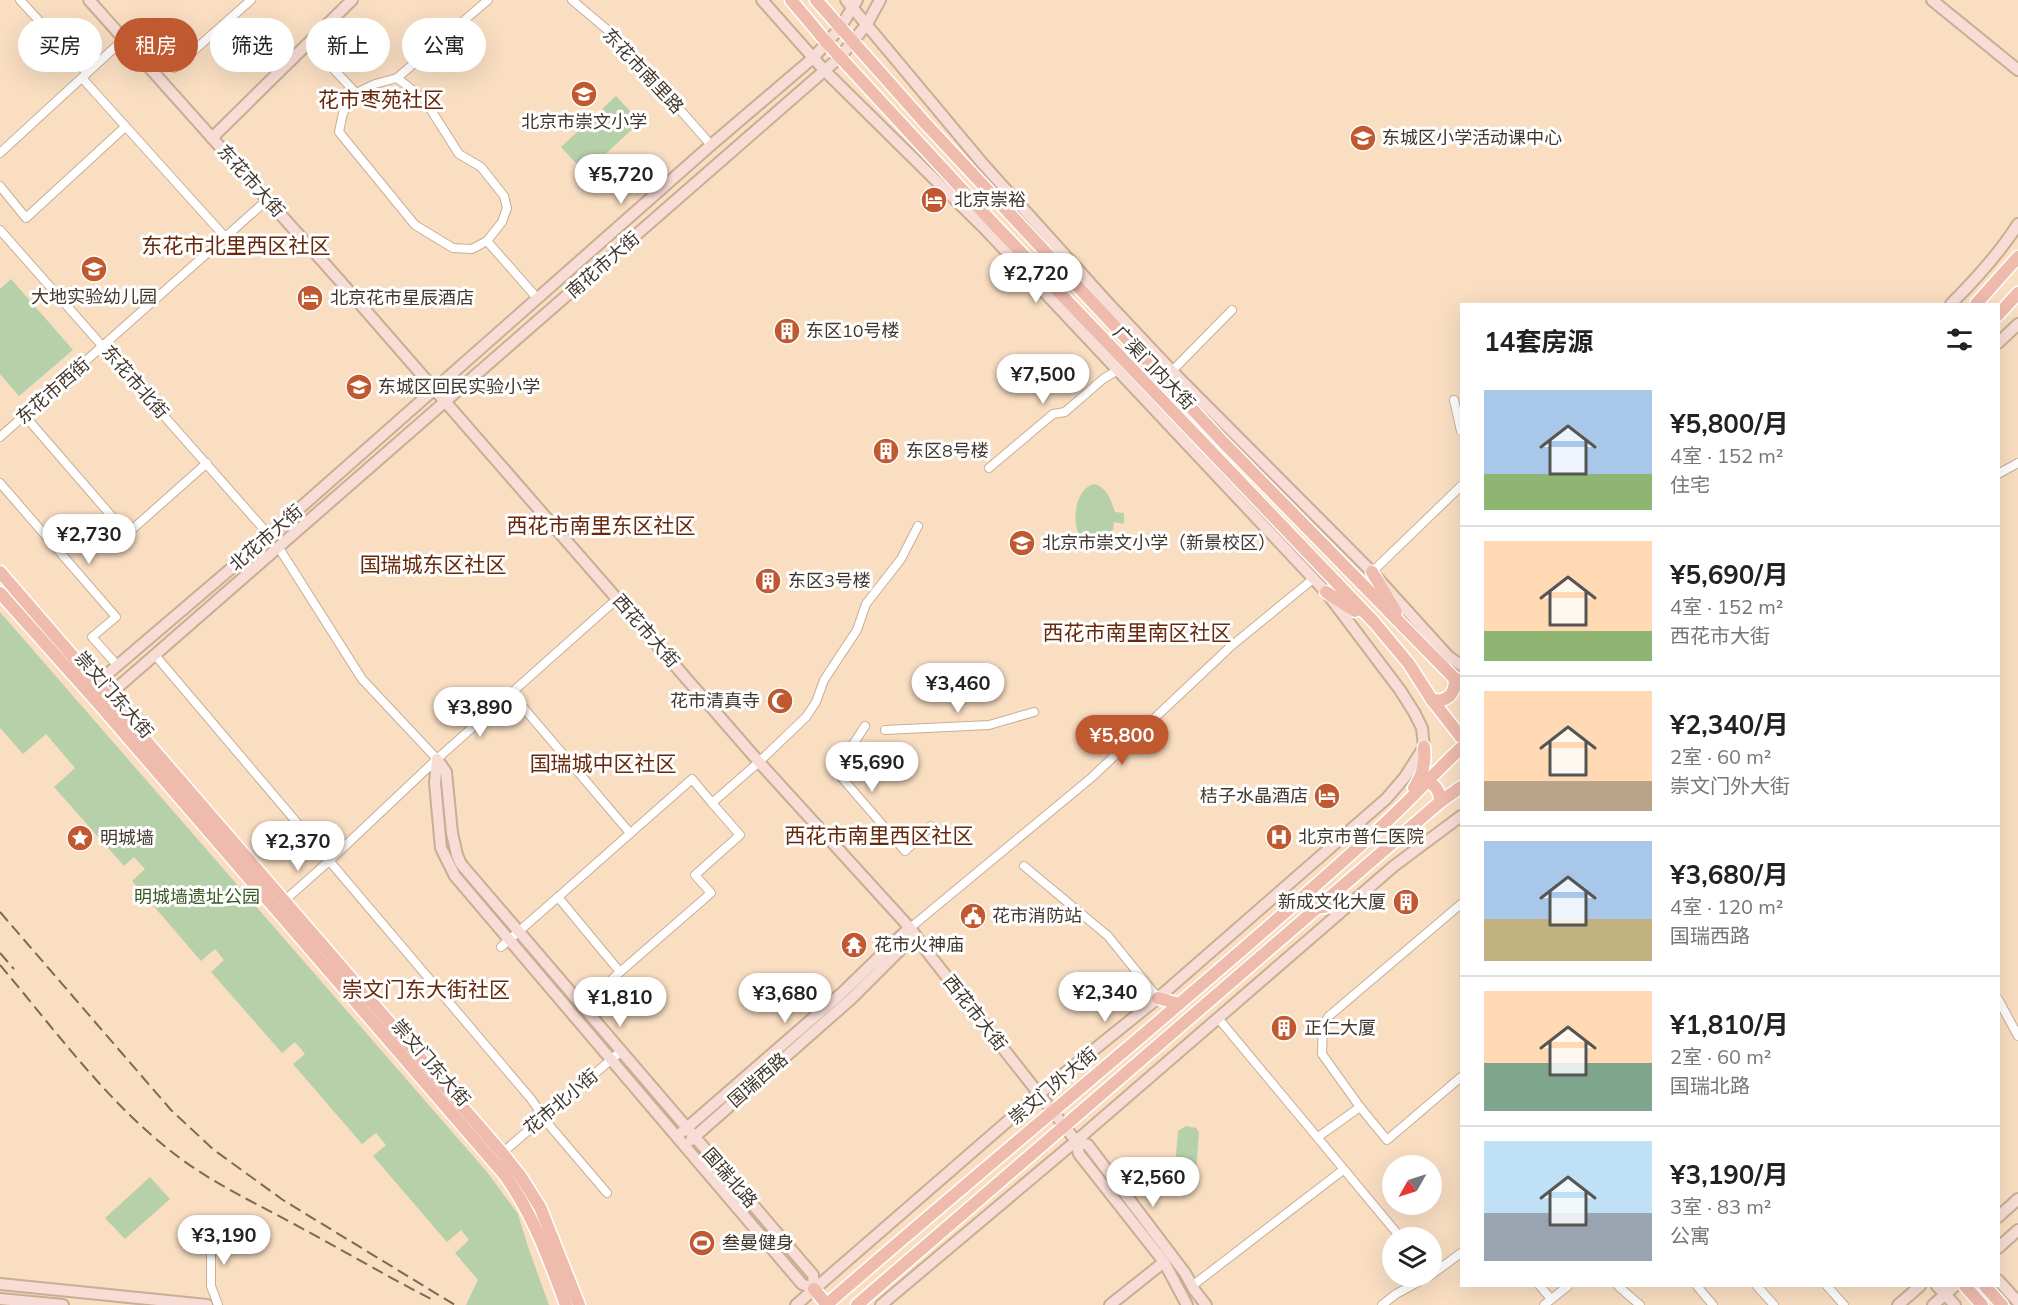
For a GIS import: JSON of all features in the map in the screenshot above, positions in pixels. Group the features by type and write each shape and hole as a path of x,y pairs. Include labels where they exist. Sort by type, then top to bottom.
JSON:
{"main road":[{"name":"广渠门内大街","path":"791,0 827,43 992,222 1374,622 1409,664 1432,700 1460,736"},
{"name":"广渠门内大街","path":"816,0 926,124 1206,425 1459,682"},
{"path":"1977,303 2018,257"},
{"path":"2000,313 2018,293"},
{"name":"崇文门东大街","path":"0,572 92,688"},
{"path":"1372,572 1406,629"},
{"path":"1326,592 1374,622"},
{"name":"崇文门东大街","path":"0,593 92,688"},
{"path":"1432,700 1441,702 1446,699 1459,682"},
{"path":"92,688 103,701"},
{"name":"崇文门东大街","path":"103,701 284,901 521,1177 540,1207 579,1305"},
{"name":"崇文门东大街","path":"103,701 518,1192 539,1234 566,1305"},
{"path":"1404,803 1417,783 1423,767 1424,747"},
{"name":"崇文门外大街","path":"826,1305 1179,1004 1375,832 1460,749"},
{"path":"1425,781 1436,787 1440,795 1440,802"},
{"name":"崇文门外大街","path":"857,1305 1316,908 1440,802 1460,788"},
{"path":"1316,908 1353,902"},
{"path":"1158,998 1179,1004"},
{"path":"1966,1287 1982,1305"},
{"path":"1986,1287 2002,1305"},
{"path":"814,1289 826,1305"}],"street":[{"path":"20,0 125,126 226,237"},
{"name":"东花市大街","path":"89,0 114,28"},
{"path":"198,47 251,0"},
{"path":"334,18 352,0"},
{"path":"397,78 424,99 459,154 481,167 504,196 507,208 502,222 487,240 472,249 453,248 415,225 339,132 343,113 356,93 375,84 397,78 488,0"},
{"name":"东花市南里路","path":"572,0 617,38 711,145"},
{"name":"广渠门内大街","path":"762,0 825,71 986,230 1326,592 1414,712 1422,728 1424,747"},
{"name":"南花市大街","path":"446,401 825,71 853,43 880,0"},
{"path":"1932,0 2018,70"},
{"name":"南花市大街","path":"435,389 813,58 840,28 852,3"},
{"name":"广渠门内大街","path":"852,3 983,164 1172,371 1372,572 1449,657 1460,664"},
{"path":"212,138 306,46"},
{"path":"0,153 114,48"},
{"name":"东花市大街","path":"153,72 446,401"},
{"path":"336,72 356,93"},
{"path":"0,186 26,218 125,126"},
{"name":"东花市西街","path":"0,437 267,200"},
{"path":"1952,303 1976,279 2009,239 2018,224"},
{"name":"东花市北街","path":"0,230 269,535"},
{"path":"487,240 537,298"},
{"path":"1172,371 1232,310"},
{"path":"2000,342 2018,324"},
{"path":"989,468 1053,414 1065,412 1103,379 1118,370"},
{"name":"北花市大街","path":"92,688 435,389"},
{"path":"1454,400 1460,427"},
{"name":"北花市大街","path":"103,701 446,401"},
{"name":"西花市大街","path":"446,401 759,762 910,927 1076,1141"},
{"path":"25,416 127,534 207,463"},
{"path":"2000,473 2018,463"},
{"path":"0,483 116,617 92,637 117,665"},
{"path":"1372,572 1460,487"},
{"path":"712,803 806,717 824,680 857,630 866,604 901,559 918,526"},
{"path":"279,548 362,679 437,759"},
{"path":"910,927 1091,778 1230,647 1313,579"},
{"path":"284,901 437,759 618,598"},
{"path":"155,655 608,1192"},
{"path":"511,693 630,833"},
{"path":"885,730 989,725 1034,712"},
{"path":"865,726 836,771 905,851 931,826"},
{"name":"崇文门外大街","path":"796,1305 1039,1094 1158,998 1386,799 1405,777 1424,747"},
{"name":"国瑞北路","path":"437,759 446,772 452,833 461,864 813,1275 814,1289 802,1284 610,1060 505,944 466,890 446,861 441,848 435,783 437,759"},
{"path":"505,944 692,779 740,835 695,875 711,892 596,994"},
{"path":"881,1305 1076,1141 1394,867 1460,817"},
{"path":"1024,866 1108,936 1158,998"},
{"path":"558,897 620,972"},
{"path":"1460,905 1337,1009 1323,1024 1322,1054 1387,1140 1460,1078"},
{"name":"国瑞西路","path":"680,1142 860,990 902,948 910,927"},
{"path":"2000,1003 2018,1035"},
{"path":"1218,1018 1392,1227"},
{"name":"花市北小街","path":"502,1153 620,1052"},
{"path":"1318,1137 1360,1107"},
{"path":"1076,1141 1079,1154 1164,1262 1182,1303"},
{"path":"1076,1141 1088,1145 1185,1273 1206,1305"},
{"path":"1192,1286 1343,1170"},
{"path":"2000,1215 2018,1199"},
{"path":"2000,1246 2018,1230"},
{"path":"211,1231 211,1286 218,1305"},
{"path":"1442,1267 1460,1254"},
{"path":"1110,1305 1164,1262"},
{"path":"2000,1282 2018,1302"},
{"path":"0,1284 207,1305"},
{"path":"1382,1305 1409,1287"},
{"path":"1540,1287 1548,1302 1567,1287"},
{"path":"1619,1287 1640,1305"},
{"path":"1698,1287 1713,1305"},
{"path":"1758,1287 1774,1305"},
{"path":"1828,1287 1844,1305"},
{"path":"1898,1305 1919,1287"},
{"path":"1938,1287 1955,1305"},
{"path":"1933,1305 1954,1287"},
{"path":"0,1299 63,1305"}],"green space":[{"path":"616,96 640,122 585,173 561,147"},
{"path":"11,279 73,350 19,396 0,374 0,289"},
{"path":"1094,484 1105,491 1115,512 1124,513 1124,524 1114,522 1108,540 1093,549 1085,544 1079,535 1076,514 1079,498 1088,487"},
{"name":"明城墙遗址公园","path":"0,612 487,1172 518,1214 549,1305 466,1305 478,1280 455,1253 469,1240 461,1230 447,1242 373,1156 386,1145 376,1133 362,1144 293,1064 305,1054 295,1042 282,1053 211,972 224,960 215,949 201,961 132,881 145,869 134,857 124,866 54,787 75,768 46,734 23,754 0,728"},
{"path":"1186,1126 1196,1128 1199,1132 1196,1171 1193,1175 1181,1174 1175,1167 1178,1131"},
{"path":"150,1177 170,1199 125,1239 105,1218"}],"railway":[{"path":"0,912 171,1110 214,1150 283,1200 455,1305"},
{"path":"0,953 14,969"},
{"path":"0,965 97,1081 140,1124 178,1157 226,1188 431,1299"}],"place":[{"name":"北京市崇文小学","path":"584,94"},
{"name":"东城区小学活动课中心","path":"1363,138"},
{"name":"北京崇裕","path":"934,200"},
{"name":"大地实验幼儿园","path":"94,269"},
{"name":"北京花市星辰酒店","path":"310,298"},
{"name":"东区10号楼","path":"787,331"},
{"name":"东城区回民实验小学","path":"359,387"},
{"name":"东区8号楼","path":"886,451"},
{"name":"北京市崇文小学（新景校区）","path":"1022,543"},
{"name":"东区3号楼","path":"768,581"},
{"name":"花市清真寺","path":"780,701"},
{"name":"桔子水晶酒店","path":"1327,796"},
{"name":"北京市普仁医院","path":"1279,837"},
{"name":"明城墙","path":"80,838"},
{"name":"新成文化大厦","path":"1406,902"},
{"name":"花市消防站","path":"973,916"},
{"name":"花市火神庙","path":"854,945"},
{"name":"正仁大厦","path":"1284,1028"},
{"name":"叁曼健身","path":"702,1243"}],"district":[{"name":"花市枣苑社区","path":"381,100"},
{"name":"东花市北里西区社区","path":"236,246"},
{"name":"西花市南里东区社区","path":"601,526"},
{"name":"国瑞城东区社区","path":"433,565"},
{"name":"西花市南里南区社区","path":"1137,633"},
{"name":"国瑞城中区社区","path":"603,764"},
{"name":"西花市南里西区社区","path":"879,836"},
{"name":"崇文门东大街社区","path":"426,990"}]}
